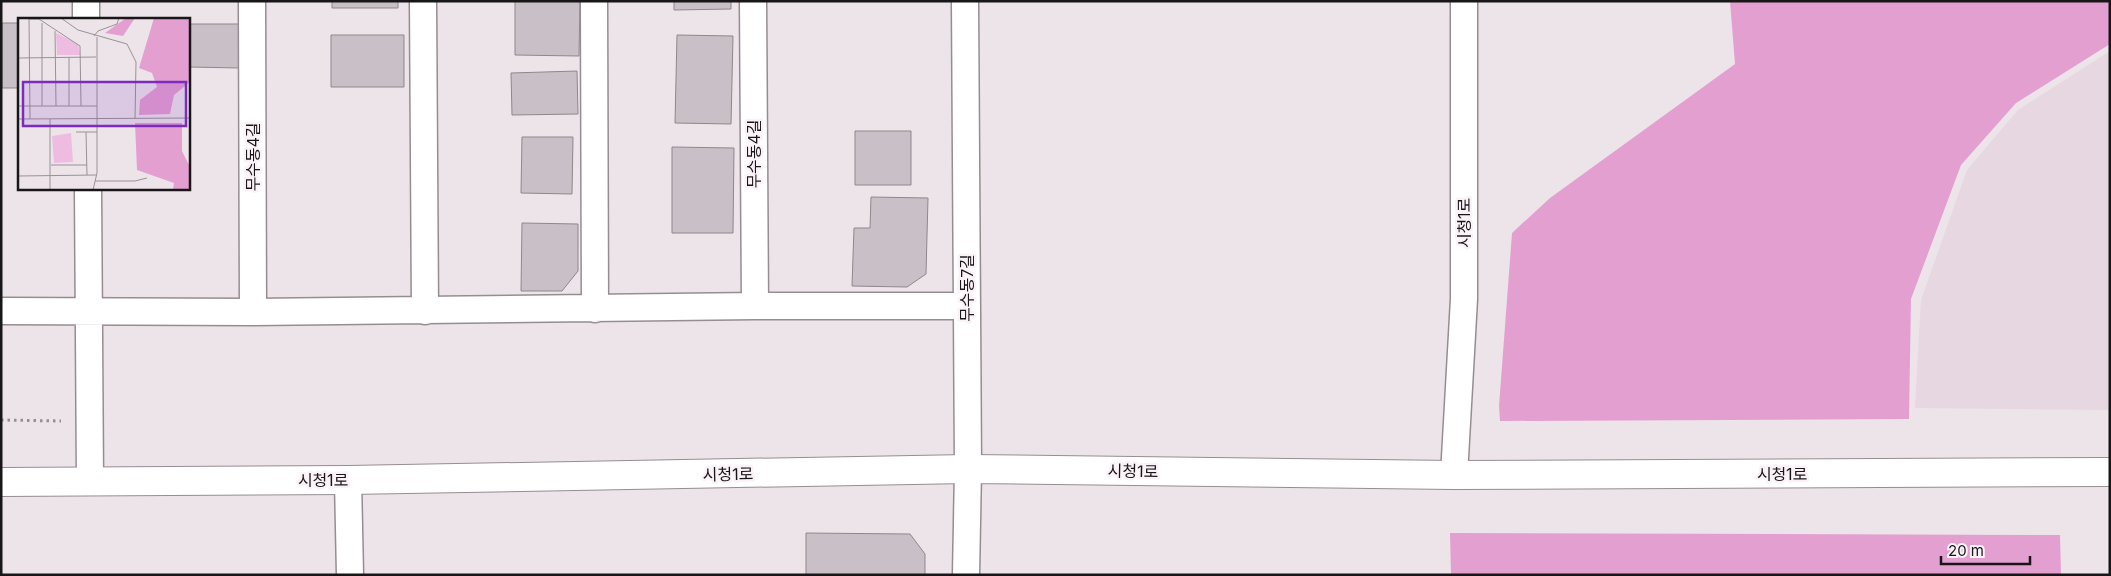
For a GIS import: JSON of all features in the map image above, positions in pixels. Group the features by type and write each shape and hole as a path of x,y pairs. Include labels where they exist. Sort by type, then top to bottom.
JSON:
{"street":[{"path":"86,1 86,18"},
{"name":"무수동4길","path":"252,1 254,312"},
{"path":"423,1 425,311"},
{"path":"594,1 595,309"},
{"name":"무수동4길","path":"753,1 755,306"},
{"name":"무수동7길","path":"964,1 968,470 966,575"},
{"name":"시청1로","path":"1454,475 1464,299 1464,1"},
{"path":"88,190 90,481"},
{"path":"1,311 254,312 755,306 967,306"},
{"name":"시청1로","path":"1,482 348,480 968,470 1454,475 2110,472"},
{"path":"348,480 350,575"}],"path":[{"path":"1,420 64,421"}],"shaded area":[{"path":"1730,1 2110,1 2110,44 2016,103 1961,165 1911,299 1909,419 1500,421 1499,406 1512,233 1550,198 1735,64"},
{"path":"2110,51 2110,410 1915,408 1921,300 1967,170 2018,110"},
{"path":"1450,533 2060,535 2061,575 1451,575"}],"building":[{"path":"332,1 398,1 398,8 332,8"},
{"path":"515,1 580,1 579,56 515,55"},
{"path":"674,1 731,1 731,9 674,10"},
{"path":"2,23 18,23 18,88 2,88"},
{"path":"190,24 239,24 239,68 190,67"},
{"path":"331,35 404,35 404,87 331,87"},
{"path":"677,35 733,36 731,124 675,123"},
{"path":"577,71 578,114 512,115 511,73"},
{"path":"855,131 911,131 911,185 855,185"},
{"path":"522,137 573,137 572,194 521,193"},
{"path":"672,147 734,148 733,233 672,233"},
{"path":"871,197 928,198 926,274 907,287 852,286 854,228 870,228"},
{"path":"522,223 578,224 578,271 562,291 521,291"},
{"path":"806,533 910,534 925,554 925,575 806,575"}]}
